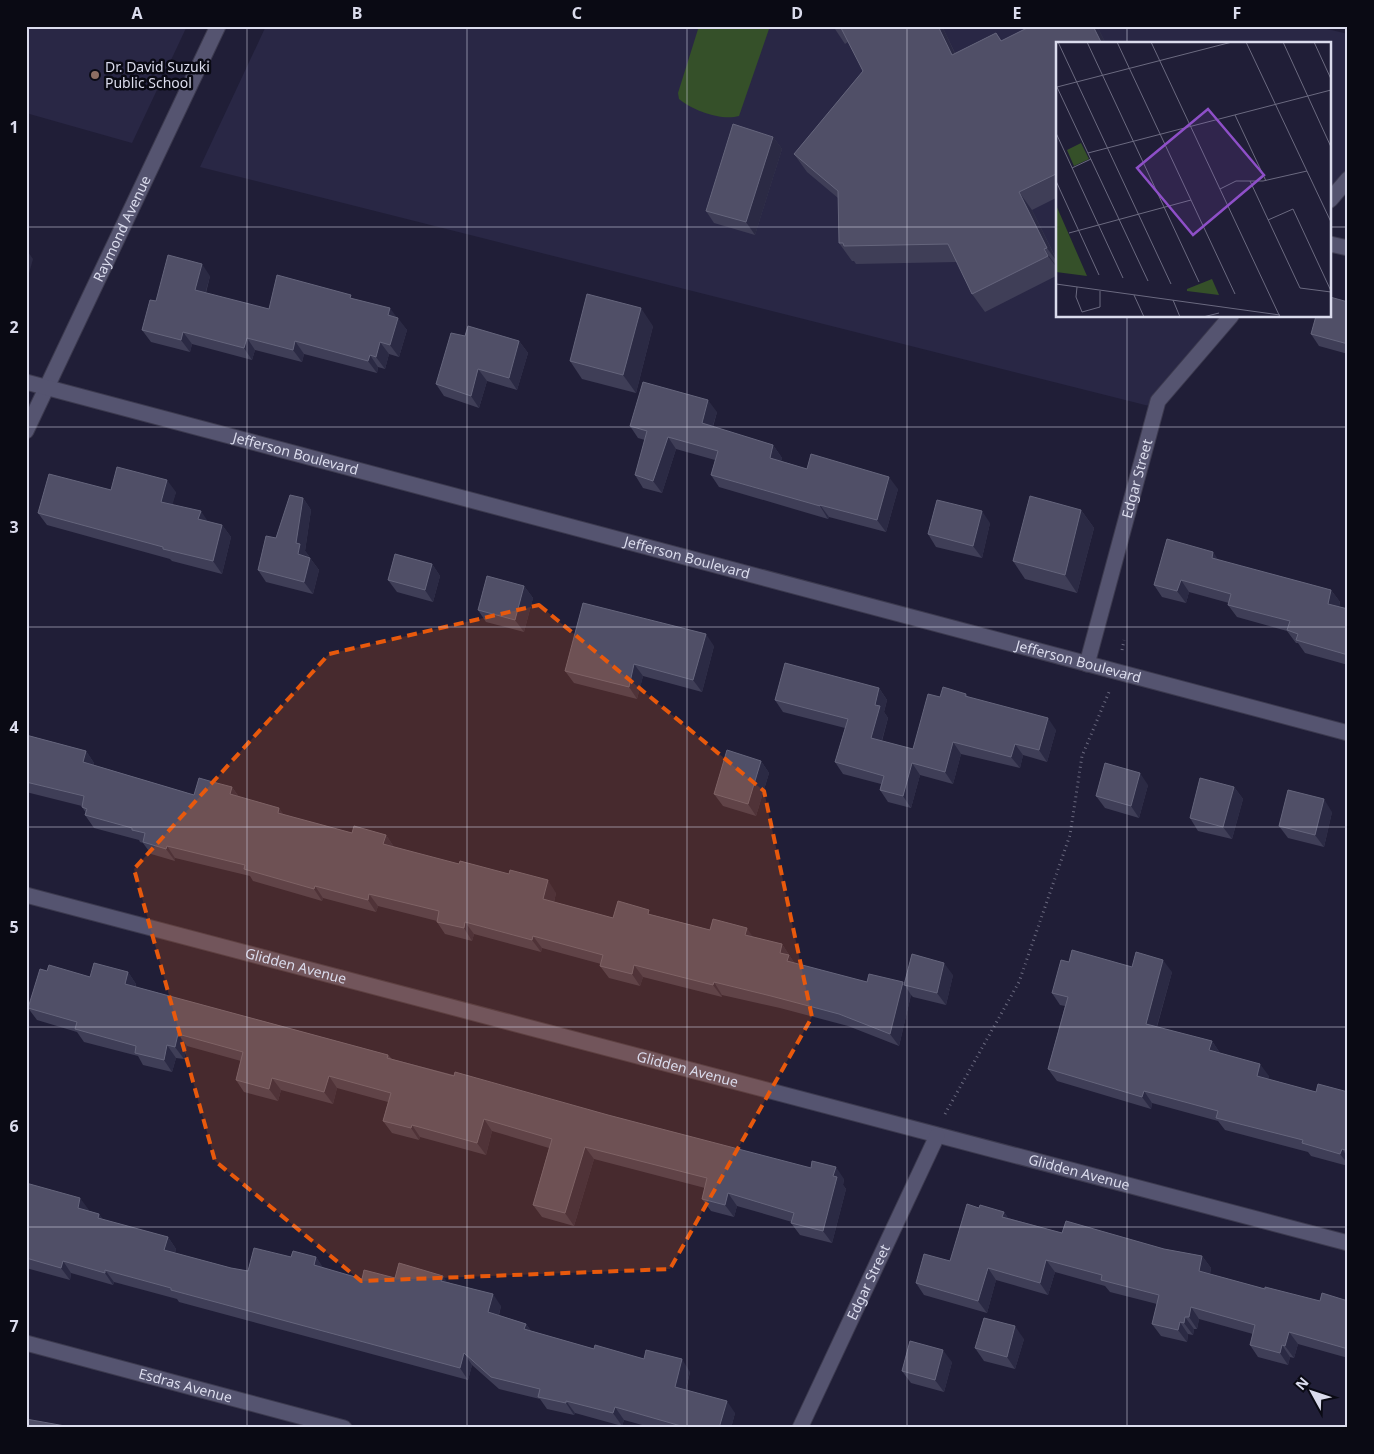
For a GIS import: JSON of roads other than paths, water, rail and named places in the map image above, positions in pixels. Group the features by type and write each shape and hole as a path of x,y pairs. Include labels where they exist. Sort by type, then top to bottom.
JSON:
{"street":[{"name":"Raymond Avenue","path":"26,430 218,26"},
{"path":"1332,198 1348,179"},
{"path":"1332,244 1348,248"},
{"name":"Edgar Street","path":"1087,664 1158,401 1229,318"},
{"name":"Jefferson Boulevard","path":"26,382 1348,733"},
{"name":"Glidden Avenue","path":"26,895 1348,1243"},
{"name":"Edgar Street","path":"800,1428 937,1136"},
{"name":"Esdras Avenue","path":"26,1343 344,1428"}],"place":[{"name":"Dr. David Suzuki Public School","path":"95,75"}]}
